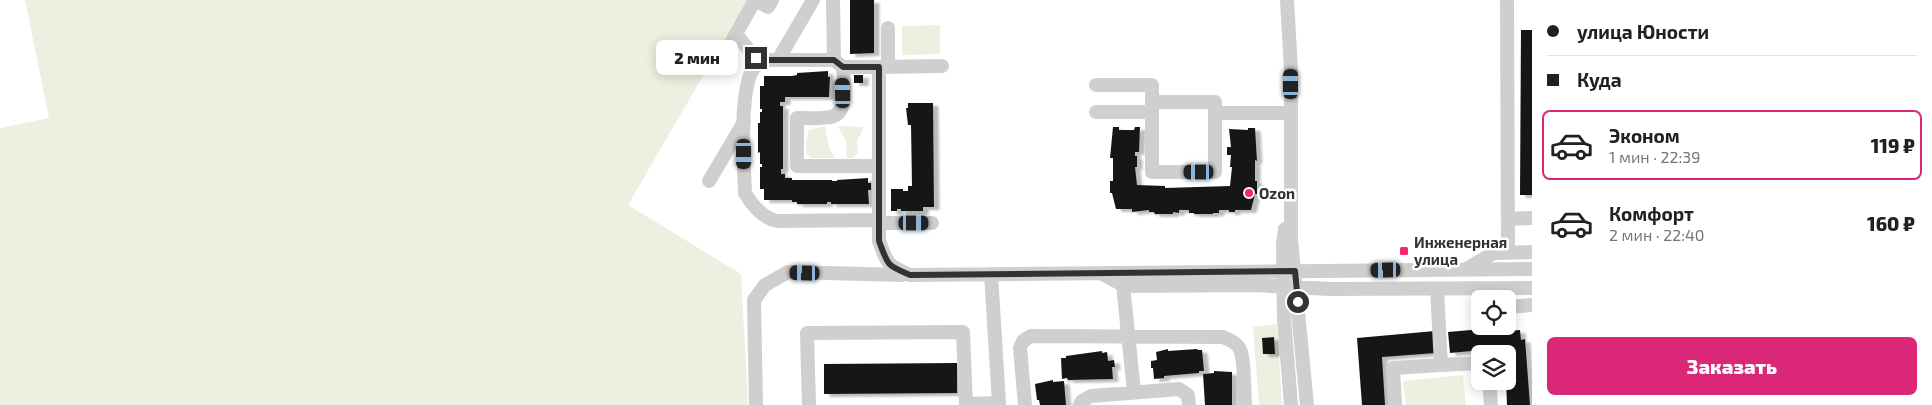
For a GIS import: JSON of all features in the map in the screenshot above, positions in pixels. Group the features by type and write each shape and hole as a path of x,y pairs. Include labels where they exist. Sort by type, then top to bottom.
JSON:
{"street":[{"path":"725,53 756,0 768,7 772,0"},
{"path":"778,60 813,0"},
{"path":"833,0 843,106 839,113 829,118 797,118 797,166 879,166"},
{"path":"1287,0 1292,70 1291,240 1289,271 1306,405"},
{"path":"1507,0 1508,252"},
{"path":"888,28 883,67 879,166 879,241 885,258 891,267 910,275"},
{"path":"736,34 759,63"},
{"path":"932,223 777,221 770,219 750,202 744,192 744,101 751,73 763,60 883,67 942,66"},
{"path":"1096,84 1152,85 1152,107 1152,172 1215,172 1215,102 1152,107 1096,112"},
{"path":"1215,113 1291,113"},
{"path":"709,181 744,122"},
{"path":"1509,219 1532,218"},
{"path":"1465,269 1494,253 1532,252"},
{"path":"756,405 754,300 764,285 788,272 910,275 1532,269"},
{"path":"1101,272 1123,285 1131,286 1253,284 1331,289 1532,288"},
{"path":"808,405 807,333 963,332 966,404 999,403 991,274"},
{"path":"1123,285 1134,392"},
{"path":"1290,286 1284,319 1290,404"},
{"path":"1437,289 1441,365"},
{"path":"1463,289 1471,292"},
{"path":"1516,306 1532,305"},
{"path":"1025,405 1020,348 1025,339 1030,336 1224,337 1234,342 1241,352 1245,405"},
{"path":"1395,405 1393,368 1471,363"},
{"path":"1080,405 1082,401 1090,396 1179,389 1188,395 1189,405"},
{"path":"1489,390 1490,405"}],"green space":[{"path":"25,0 747,0 628,205 741,274 748,405 0,405 0,128 49,118"},
{"path":"940,25 940,54 902,55 902,26"},
{"path":"825,126 829,148 836,158 811,158 806,153 806,141 809,130"},
{"path":"838,126 864,127 857,141 858,153 853,158 847,158 846,141"},
{"path":"1277,324 1282,405 1259,405 1253,327"},
{"path":"1463,375 1466,405 1406,405 1403,381"}],"building":[{"path":"850,0 874,0 874,53 850,54"},
{"path":"1521,30 1532,30 1532,195 1520,195"},
{"path":"828,71 828,77 830,77 829,97 785,97 785,102 780,102 780,106 783,106 783,169 781,169 781,174 785,174 785,178 792,178 792,180 837,181 868,178 868,183 871,183 871,190 868,190 869,204 831,204 831,202 827,202 827,204 797,204 797,202 792,202 792,200 764,200 764,189 760,189 760,167 762,167 762,164 760,164 760,152 758,153 758,123 760,123 760,112 762,112 762,109 760,109 760,86 764,86 764,76 792,76 797,75 797,73"},
{"path":"854,75 863,75 863,83 854,83"},
{"path":"908,103 933,103 934,207 923,207 923,211 901,211 901,209 897,209 897,211 891,211 891,189 908,191 908,186 912,186 911,125 908,125 906,108 908,108"},
{"path":"1113,127 1119,127 1119,130 1134,130 1135,127 1140,127 1139,152 1135,152 1135,156 1137,156 1137,167 1135,167 1137,185 1165,186 1165,188 1230,186 1231,155 1227,155 1227,147 1231,147 1229,129 1248,130 1248,128 1255,128 1257,161 1255,160 1255,181 1257,181 1257,194 1255,194 1251,210 1229,212 1229,210 1219,210 1219,213 1213,214 1194,214 1189,213 1189,210 1179,210 1179,213 1173,212 1173,214 1155,214 1154,212 1149,212 1149,210 1132,212 1132,209 1116,209 1112,193 1110,193 1110,181 1113,181 1113,158 1110,158"},
{"path":"1471,330 1471,335 1516,335 1516,330 1520,330 1521,340 1525,339 1530,405 1507,405 1506,390 1516,390 1516,345 1471,345 1471,351 1450,353 1448,332"},
{"path":"1435,331 1436,353 1382,357 1385,405 1362,405 1357,338"},
{"path":"1274,337 1275,354 1263,354 1262,338"},
{"path":"1168,349 1168,351 1202,350 1204,371 1154,379 1151,361 1157,360 1156,352"},
{"path":"1102,351 1102,353 1107,352 1108,361 1114,360 1115,367 1112,367 1113,379 1062,379 1061,358"},
{"path":"957,363 957,393 824,394 824,364"},
{"path":"1214,371 1232,372 1232,405 1205,405 1203,374 1214,373"},
{"path":"1053,380 1053,382 1064,381 1066,405 1040,405 1039,400 1037,400 1035,384"}],"place":[{"name":"Ozon","path":"1249,193"},
{"name":"Инженерная улица","path":"1404,251"}],"route":[{"path":"756,58 759,63 763,60 834,60 843,67 879,67 879,241 885,258 891,267 910,275 1295,271 1298,302"}]}
